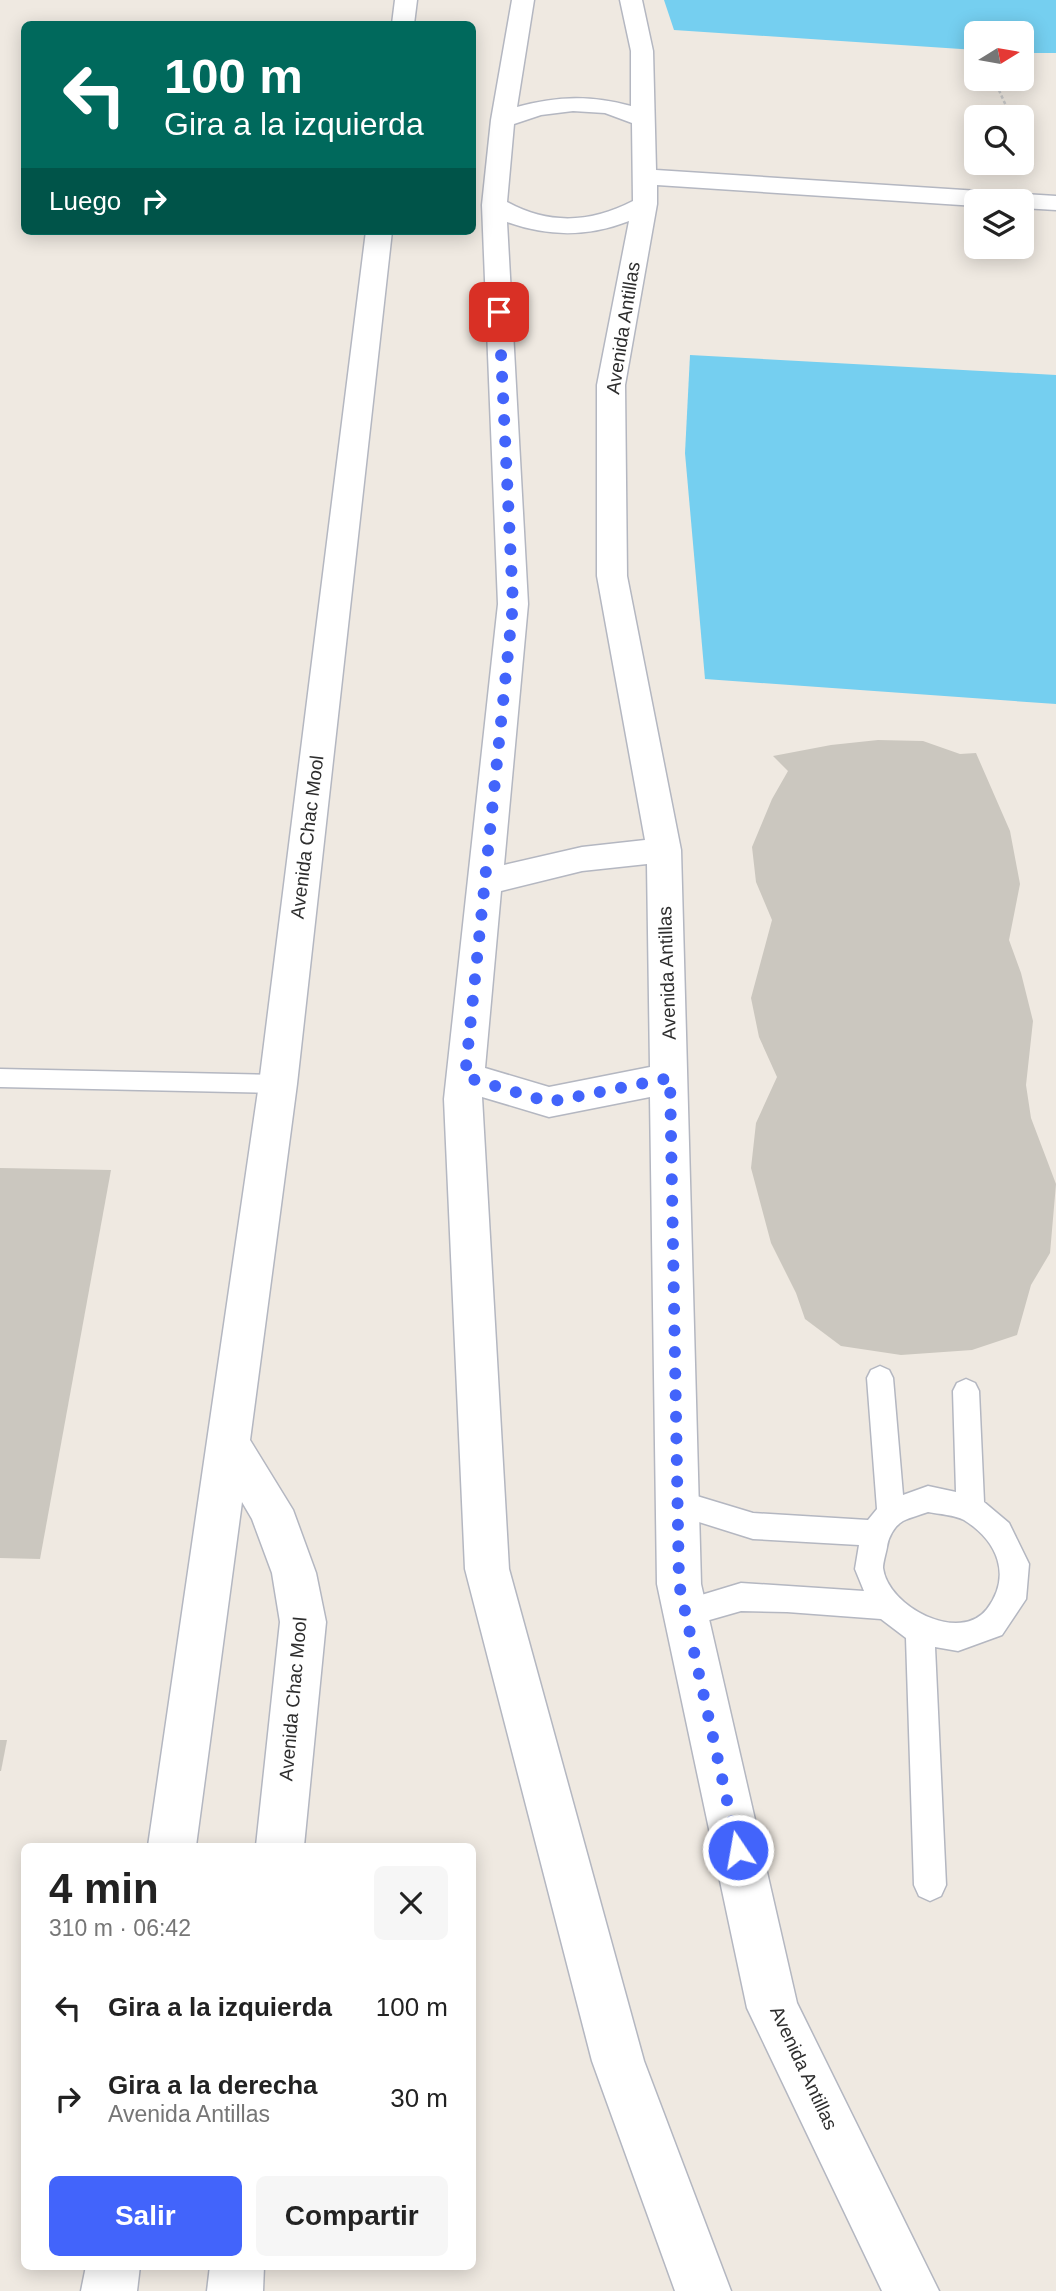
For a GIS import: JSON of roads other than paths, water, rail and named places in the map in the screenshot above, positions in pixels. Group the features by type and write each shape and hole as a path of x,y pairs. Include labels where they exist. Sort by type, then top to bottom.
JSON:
{"street":[{"path":"403,21 406,0"},
{"path":"523,0 503,120 495,205 513,604 463,1099 487,1569 618,2061 703,2291"},
{"name":"Avenida Antillas","path":"631,0 642,51 646,190 611,385 612,576 664,850 679,1584 773,2008 911,2291"},
{"path":"503,120 525,111 577,102 622,109 642,119"},
{"path":"495,205 514,218 537,225 567,228 623,217 646,190 964,199"},
{"path":"1034,202 1056,203"},
{"name":"Avenida Chac Mool","path":"172,1843 278,1084 379,235"},
{"path":"485,882 582,859 664,850"},
{"path":"465,1077 549,1102 670,1078"},
{"name":"Avenida Chac Mool","path":"228,1443 271,1510 294,1573 303,1622 280,1843"},
{"path":"109,2291 112,2270"},
{"path":"234,2291 237,2270"}],"lane":[{"path":"0,1078 278,1084"},
{"path":"677,1503 753,1526 883,1523 928,1499 971,1508 999,1532 1015,1564 1012,1599 992,1625 958,1637 920,1631 886,1606 869,1569 883,1523 880,1378"},
{"path":"967,1391 971,1508"},
{"path":"685,1613 741,1597 886,1606"},
{"path":"920,1631 930,1885"}],"water":[{"path":"664,0 1056,0 1056,53 1034,53 1034,21 964,21 964,49 674,30"},
{"path":"690,355 1056,375 1056,704 705,679 685,453"}]}
